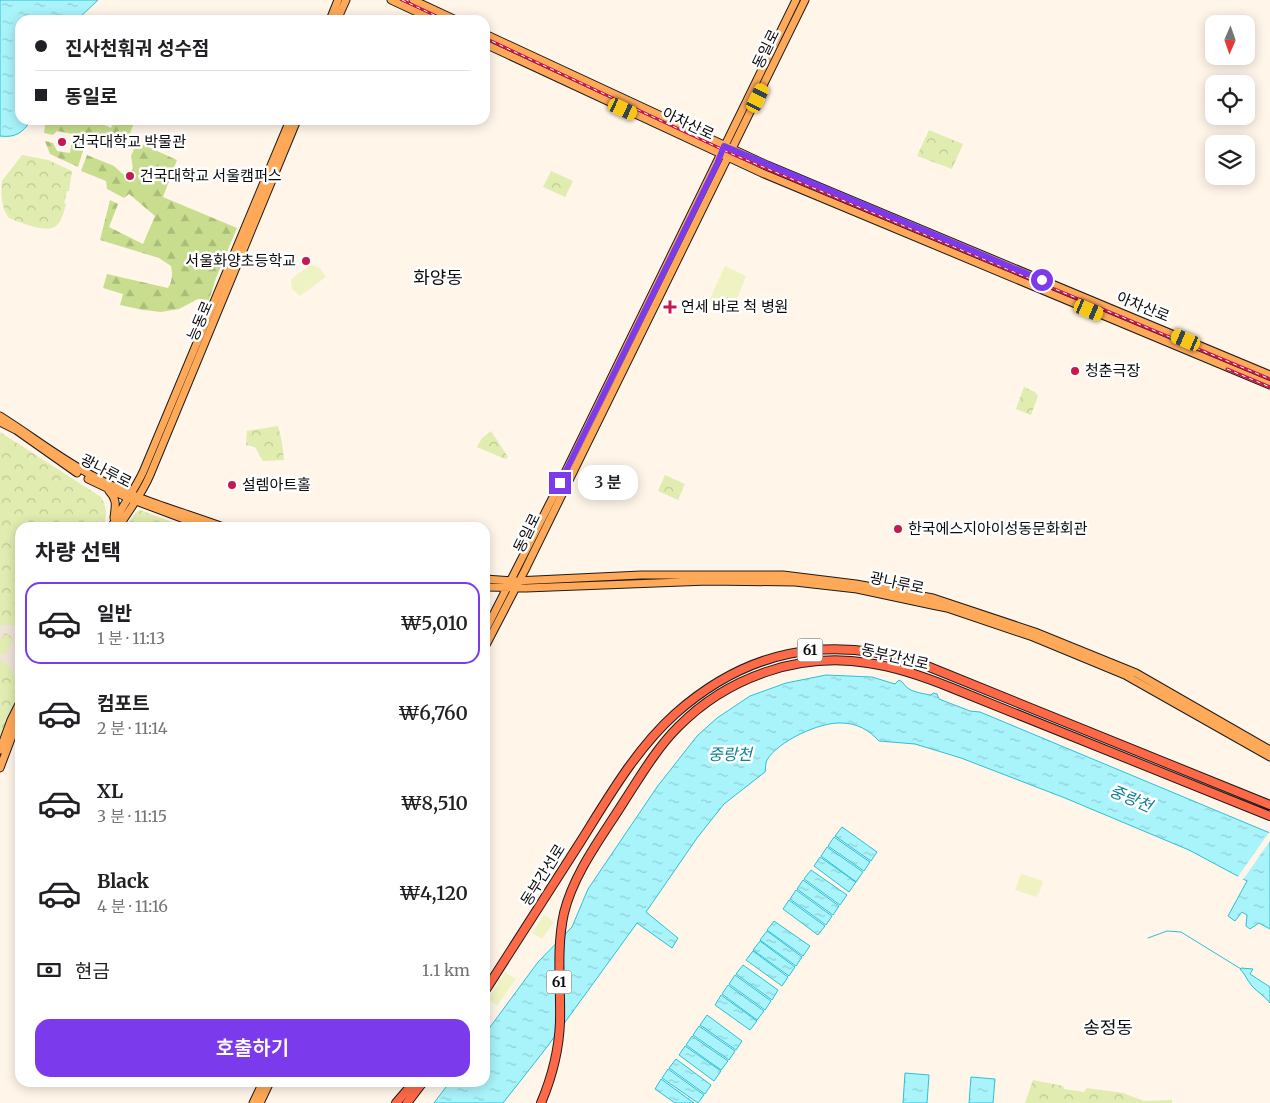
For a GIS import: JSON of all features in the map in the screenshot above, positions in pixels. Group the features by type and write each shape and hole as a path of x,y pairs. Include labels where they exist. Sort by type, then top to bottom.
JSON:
{"highway":[{"name":"동부간선로","path":"490,983 611,794 651,740 674,714 709,687 751,664 781,655 812,649 844,649 872,651 917,662 1270,804"},
{"name":"동부간선로","path":"541,1103 553,1070 558,1040 559,954 562,923 572,890 585,863 660,748 677,728 700,707 725,690 757,675 794,664 828,660 868,662 903,670 1270,816"},
{"path":"396,1103 410,1087"},
{"path":"407,1103 419,1087"}],"main road":[{"path":"332,15 338,0"},
{"path":"339,15 346,0"},
{"path":"391,0 423,15"},
{"path":"402,0 434,15"},
{"path":"413,0 445,15"},
{"name":"동일로","path":"490,622 710,178 741,110 747,103 796,0"},
{"name":"동일로","path":"490,637 531,558 805,0"},
{"name":"아차산로","path":"490,41 724,146 1270,375"},
{"name":"아차산로","path":"490,41 728,158 1270,385"},
{"name":"능동로","path":"117,522 150,475 207,329 291,125"},
{"path":"710,178 714,178 711,185 712,188"},
{"path":"939,246 936,242 941,238"},
{"path":"664,268 665,274 661,283 665,284"},
{"path":"600,399 610,395"},
{"name":"광나루로","path":"0,416 81,470 134,497"},
{"name":"광나루로","path":"0,422 17,428 59,461 107,489 134,497 194,522"},
{"path":"568,465 567,474 572,474"},
{"path":"107,489 116,502 114,522"},
{"path":"134,497 157,503 209,522"},
{"path":"529,544 526,557 531,558"},
{"name":"광나루로","path":"490,587 625,579 783,575 856,584 935,602 1034,635 1136,673 1158,690 1270,757"},
{"name":"광나루로","path":"490,580 508,585"},
{"path":"493,616 497,616 494,623 495,627"},
{"name":"광나루로","path":"1158,690 1270,750"},
{"path":"0,750 15,712"},
{"path":"0,768 15,728"},
{"path":"253,1103 261,1087"},
{"path":"260,1103 268,1087"}],"green space":[{"path":"45,125 104,125 111,128 112,125 133,125 128,139 115,148 90,137 87,138 78,167 50,154 45,141 53,143 57,151 70,153 73,134 57,131 53,135 44,133"},
{"path":"929,130 963,144 952,169 917,156"},
{"path":"137,142 177,160 163,197 237,228 209,300 198,299 179,309 161,312 143,310 120,305 123,294 103,288 107,274 168,288 171,281 171,266 159,258 100,240 110,200 118,204 109,227 143,244 155,216 129,194 124,198 107,189 106,181 81,171 87,155 114,166 125,176 133,169 131,156"},
{"path":"22,155 48,160 72,171 69,191 67,191 64,203 66,204 63,216 58,224 52,228 40,228 9,218 4,210 2,181"},
{"path":"551,171 573,181 565,197 543,187"},
{"path":"311,265 320,268 326,277 300,296 292,289 291,280"},
{"path":"725,266 746,276 733,309 709,300"},
{"path":"1024,387 1035,392 1038,396 1031,415 1016,409"},
{"path":"278,426 284,460 263,461 255,447 246,445 247,431"},
{"path":"491,431 508,457 505,459 477,447 482,438"},
{"path":"0,432 101,497 106,512 104,522 15,522 15,703 0,738"},
{"path":"665,475 685,484 678,500 658,491"},
{"path":"140,510 172,522 129,522 136,512"},
{"path":"1021,874 1043,881 1036,897 1015,890"},
{"path":"544,915 554,922 542,939 532,933"},
{"path":"505,973 516,979 497,1006 490,1001 490,996"},
{"path":"1033,1080 1063,1086 1064,1089 1084,1092 1087,1088 1123,1093 1144,1101 1172,1100 1172,1103 1025,1103"}],"shaded area":[{"path":"15,623 15,676 9,665 0,660 0,653 5,655 14,638 5,633 0,641 0,625 14,625"}],"water":[{"path":"0,0 98,0 82,15 15,15 15,125 27,125 18,134 0,136"},
{"name":"중랑천","path":"826,675 872,677 895,684 899,680 911,690 931,695 933,693 937,694 939,699 970,711 980,712 1270,833 1270,929 1259,923 1250,929 1246,926 1247,915 1242,912 1235,921 1228,916 1247,881 1189,850 1065,798 961,758 915,744 879,741 867,730 847,723 822,726 800,734 772,753 767,760 765,772 724,804 697,838 646,912 678,938 672,948 637,923 547,1047 503,1103 434,1103 446,1087 490,1087 490,1027 538,962 572,927 588,889 657,787 697,736 717,718 750,696 786,683"},
{"path":"842,827 877,852 871,861 835,836"},
{"path":"834,837 870,862 864,871 828,846"},
{"path":"827,847 863,872 856,882 821,856"},
{"path":"820,857 856,882 849,892 814,866"},
{"path":"811,870 847,895 840,905 804,879"},
{"path":"803,880 839,906 833,915 797,889"},
{"path":"796,890 832,916 826,925 790,899"},
{"path":"789,900 825,926 818,935 783,909"},
{"path":"774,921 810,946 803,956 767,930"},
{"path":"767,931 802,957 796,966 760,940"},
{"path":"760,941 795,967 789,976 753,950"},
{"path":"753,951 788,977 782,986 746,960"},
{"path":"743,965 778,990 772,1000 736,974"},
{"path":"1241,968 1253,969 1250,974 1270,987 1270,1003 1252,986"},
{"path":"735,975 771,1001 765,1010 729,984"},
{"path":"728,985 764,1011 757,1020 722,994"},
{"path":"721,995 757,1021 750,1030 715,1005"},
{"path":"707,1015 742,1041 736,1050 700,1025"},
{"path":"699,1026 735,1051 729,1060 693,1035"},
{"path":"692,1036 728,1061 721,1070 686,1045"},
{"path":"685,1046 721,1071 714,1081 679,1055"},
{"path":"676,1059 711,1085 705,1094 669,1068"},
{"path":"668,1069 704,1095 698,1103 662,1078"},
{"path":"905,1073 929,1075 927,1103 903,1103"},
{"path":"971,1077 995,1079 993,1103 969,1103"},
{"path":"661,1079 694,1103 675,1103 655,1089"}],"pier":[{"path":"1270,831 1270,841 1242,881 1237,878"}],"waterway":[{"path":"1148,938 1167,931 1181,932 1241,969"}],"railway":[{"path":"402,0 434,15"},
{"path":"490,40 732,154 1270,379"},
{"path":"1227,369 1270,387"}],"place":[{"name":"건국대학교 박물관","path":"62,142"},
{"name":"건국대학교 서울캠퍼스","path":"130,176"},
{"name":"서울화양초등학교","path":"306,261"},
{"name":"연세 바로 척 병원","path":"670,307"},
{"name":"청춘극장","path":"1075,371"},
{"name":"설렘아트홀","path":"232,485"},
{"name":"한국에스지아이성동문화회관","path":"898,529"}],"district":[{"name":"화양동","path":"438,278"},
{"name":"송정동","path":"1108,1028"}],"route":[{"path":"560,483 717,164 724,146 1042,280"}]}
